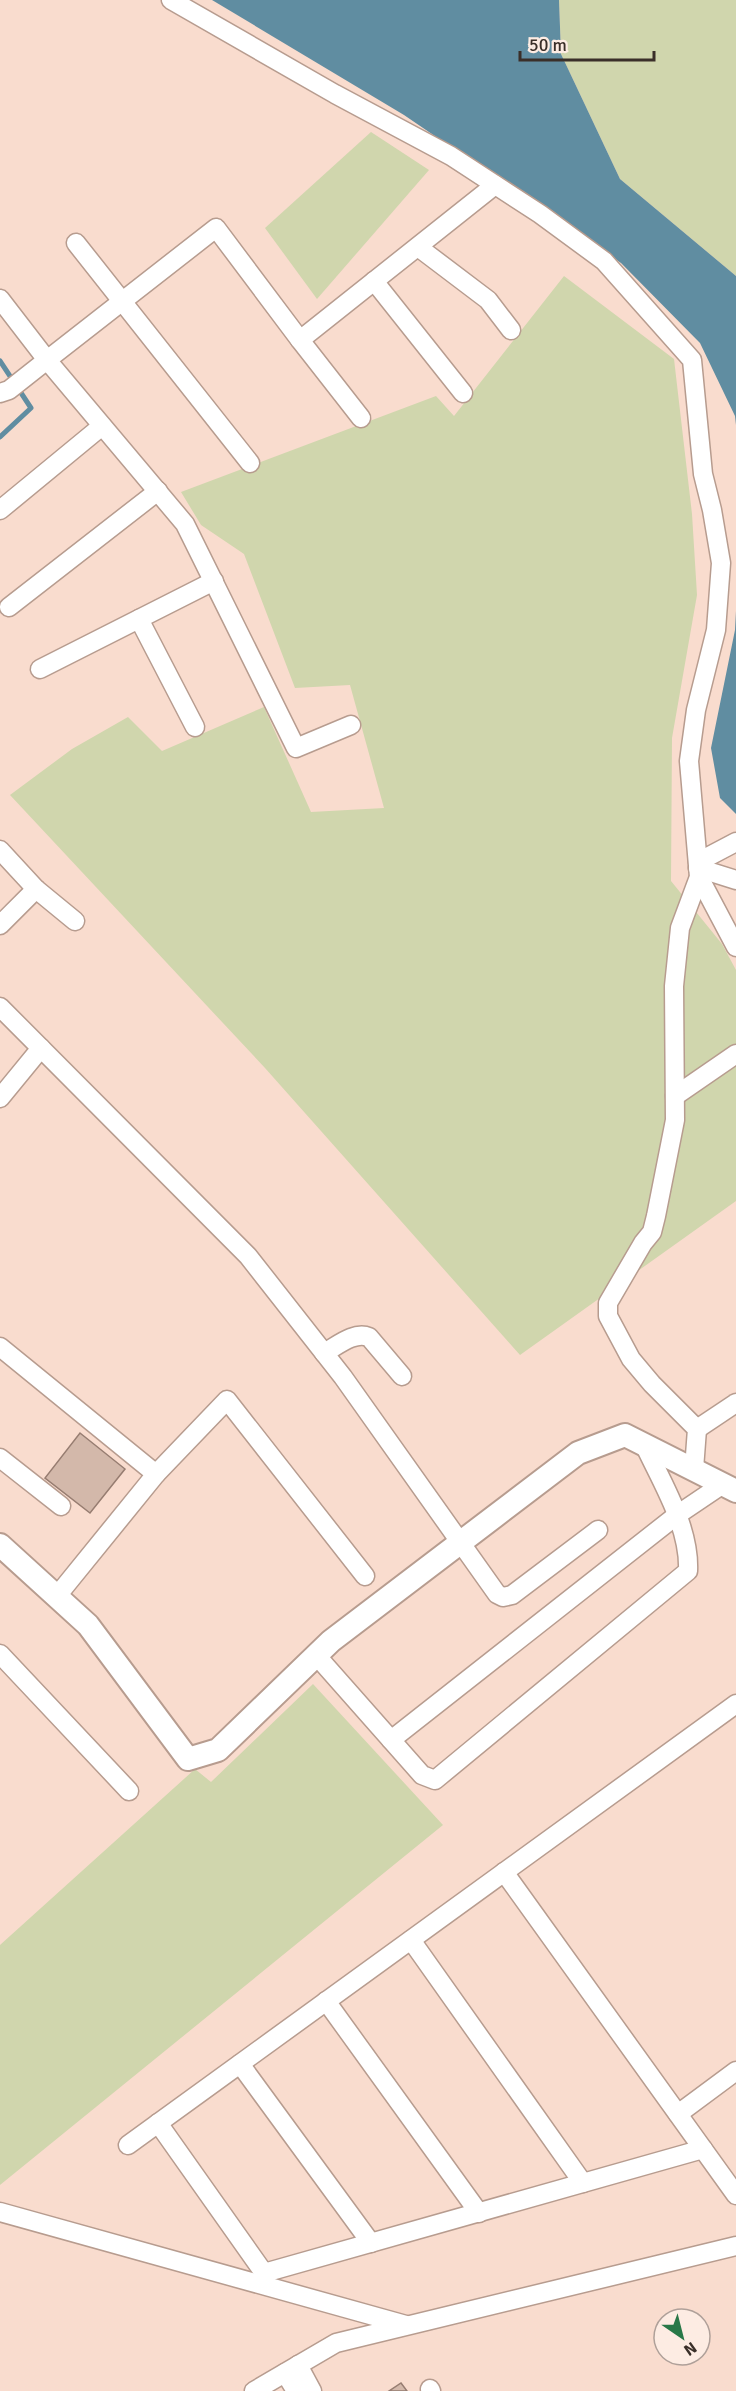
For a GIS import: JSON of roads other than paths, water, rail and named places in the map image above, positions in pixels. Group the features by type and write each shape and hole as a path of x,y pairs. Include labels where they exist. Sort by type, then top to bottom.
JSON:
{"main road":[{"path":"0,1545 88,1625 188,1759 218,1750 331,1641 578,1453 625,1435 730,1488"}],"street":[{"path":"171,0 335,94 452,156 495,185 604,261 692,360 703,474 721,564 716,630 696,710 689,761 698,869 736,947"},
{"path":"300,340 495,185"},
{"path":"0,393 9,390 216,228 361,418"},
{"path":"76,243 250,463"},
{"path":"418,246 488,300 511,330"},
{"path":"374,281 463,393"},
{"path":"0,299 47,360 185,524 296,748 351,725"},
{"path":"0,510 102,426"},
{"path":"9,607 158,491"},
{"path":"40,669 214,581"},
{"path":"139,619 195,727"},
{"path":"694,1469 697,1429 652,1384 631,1359 608,1316 608,1303 643,1243 652,1233 675,1120 674,986 680,928 698,869 736,842"},
{"path":"0,850 36,889 75,921"},
{"path":"698,869 736,880"},
{"path":"0,925 36,889"},
{"path":"0,1007 248,1256 324,1353 497,1594 503,1597 512,1596 598,1530"},
{"path":"0,1098 41,1048"},
{"path":"675,1096 736,1054"},
{"path":"324,1353 356,1335 364,1335 369,1337 402,1376"},
{"path":"0,1347 156,1474"},
{"path":"57,1596 156,1474 227,1400 365,1576"},
{"path":"697,1429 736,1403"},
{"path":"316,1656 422,1774 435,1780 688,1570 688,1559 677,1515 644,1444"},
{"path":"0,1458 61,1506"},
{"path":"391,1740 677,1515 730,1488"},
{"path":"0,1654 129,1791"},
{"path":"128,2145 736,1704"},
{"path":"504,1872 736,2195"},
{"path":"411,1940 583,2183"},
{"path":"326,2001 479,2213"},
{"path":"240,2064 371,2243"},
{"path":"678,2114 736,2071"},
{"path":"158,2123 264,2273 703,2149"},
{"path":"0,2212 408,2325"},
{"path":"254,2391 336,2343 736,2246"},
{"path":"291,2369 296,2391"},
{"path":"291,2369 312,2391"}],"water":[{"path":"212,0 559,0 561,54 620,179 736,276 736,425 735,416 700,343 621,263 404,115"},
{"path":"736,611 736,814 720,798 711,748 735,630"}],"waterway":[{"path":"0,361 31,408 0,437"}]}
